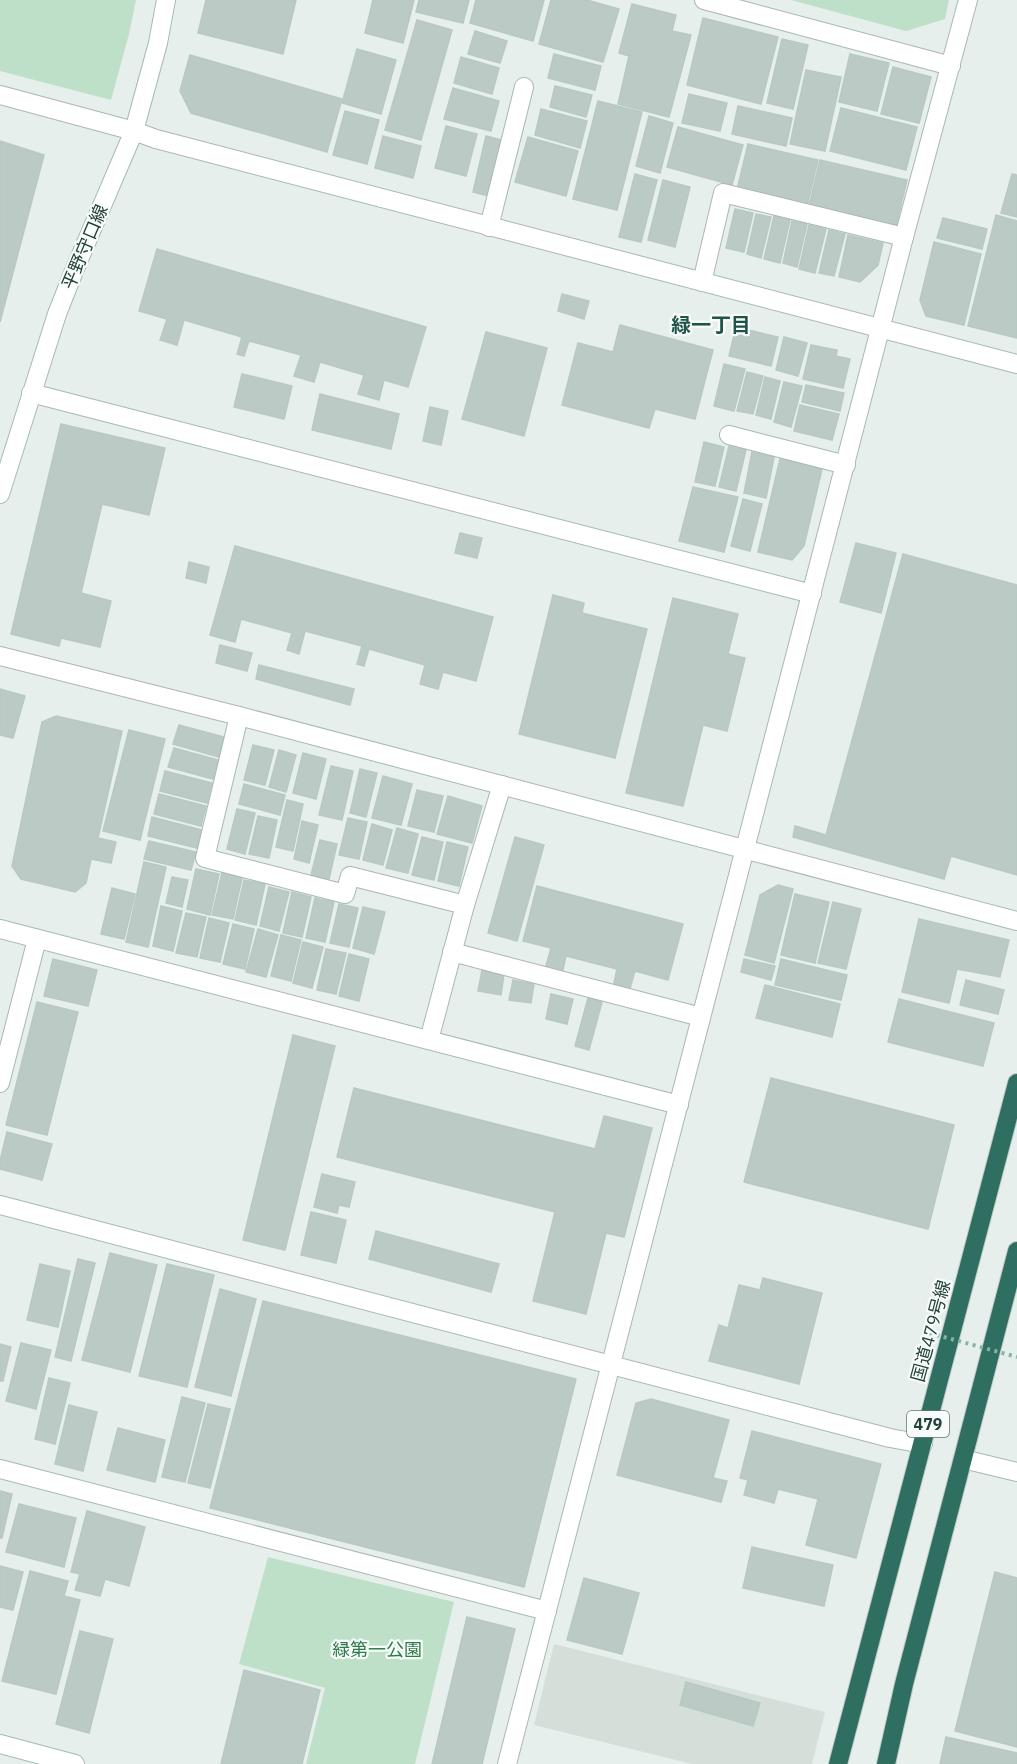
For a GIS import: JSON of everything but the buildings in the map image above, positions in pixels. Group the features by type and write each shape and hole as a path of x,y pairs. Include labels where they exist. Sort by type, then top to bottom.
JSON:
{"highway":[{"name":"国道479号線","path":"838,1764 1017,1083"},
{"name":"479","path":"886,1764 904,1684 1017,1251"}],"street":[{"name":"平野守口線","path":"0,494 74,271 134,131 158,43 166,0"},
{"path":"704,0 951,66"},
{"path":"507,1764 904,237 968,0"},
{"path":"489,227 524,87"},
{"path":"0,95 489,227 1017,364"},
{"path":"702,282 723,193 904,237"},
{"path":"32,393 812,594"},
{"path":"729,435 846,465"},
{"path":"0,656 239,716 1017,921"},
{"path":"239,716 205,858 345,894 350,876 465,905"},
{"path":"429,1041 465,905 502,785"},
{"path":"0,929 679,1105"},
{"path":"0,1083 37,939"},
{"path":"452,952 701,1017"},
{"path":"0,1205 890,1438 923,1444"},
{"path":"963,1459 1017,1472"},
{"path":"0,1469 547,1611"},
{"path":"0,1744 75,1764"}],"path":[{"path":"922,1331 1017,1357"}],"shaded area":[{"path":"554,1644 825,1712 812,1764 692,1764 534,1725"}],"green space":[{"path":"0,0 136,0 111,100 0,71"},
{"path":"791,0 949,0 945,19 906,31"},
{"name":"緑第一公園","path":"268,1557 454,1602 415,1764 306,1764 325,1688 239,1664"}],"district":[{"name":"緑一丁目","path":"711,325"}]}
